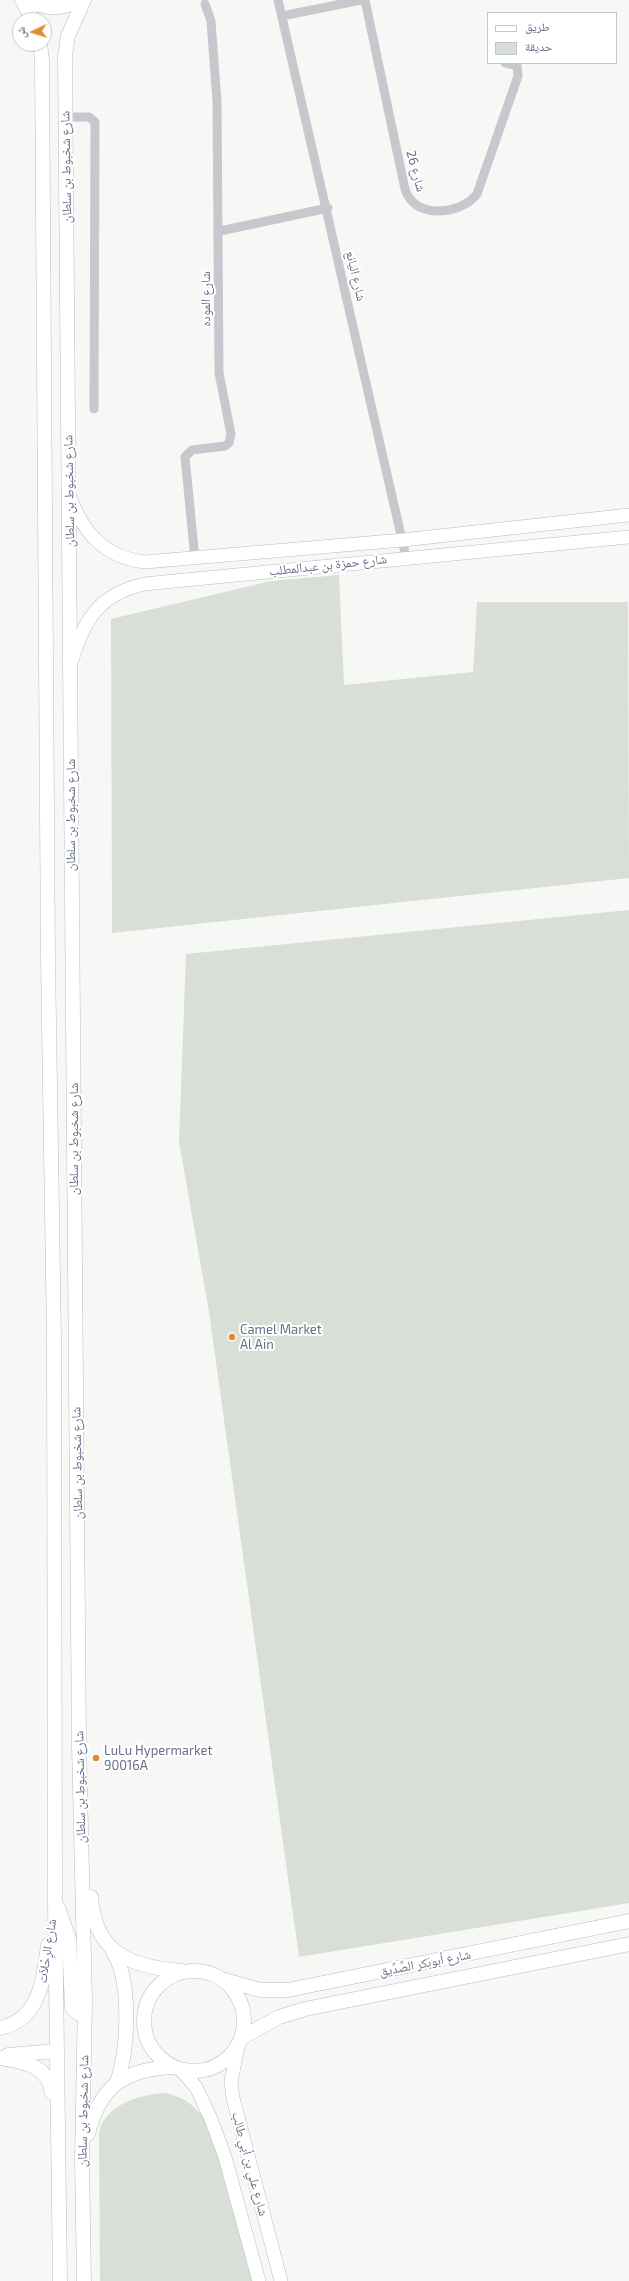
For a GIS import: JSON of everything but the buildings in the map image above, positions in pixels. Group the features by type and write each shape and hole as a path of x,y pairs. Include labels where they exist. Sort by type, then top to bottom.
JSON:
{"main road":[{"path":"22,0 29,12"},
{"path":"28,0 39,6 55,8 72,4 79,0"},
{"name":"شارع شخبوط بن سلطان","path":"84,0 68,36 65,56 79,1745 85,2008 82,2160 84,2281"},
{"name":"شارع شخبوط بن سلطان","path":"41,52 48,960 54,1339 56,2051 60,2281"},
{"path":"79,1745 86,1755 89,1770 92,1914 99,1932 112,1949 121,1966 125,1994 124,2057 117,2082"},
{"path":"55,1901 66,1926 69,1939 72,2008 78,2013 85,2008"},
{"name":"شارع الرِحْلاَت","path":"0,2028 21,2019 40,1994 55,1901"},
{"name":"شارع أبوبَكر الصِّدِّيق","path":"221,1979 260,1990 288,1990 629,1921"},
{"name":"شارع أبوبَكر الصِّدِّيق","path":"240,2042 279,2017 304,2009 629,1944"},
{"path":"82,2160 95,2110 106,2093 117,2082 139,2071 177,2068 197,2071 213,2068 227,2059 240,2042 244,2019 240,2000 229,1985 221,1979 204,1972 187,1972 148,1967 124,1959 112,1949"},
{"path":"177,2068 158,2055 150,2043 145,2029 146,2010 152,1996 161,1984 177,1974 187,1972"},
{"path":"0,2057 56,2051"},
{"path":"0,2057 39,2068 48,2077 51,2085 57,2145"}],"street":[{"name":"شارع اليانع","path":"278,0 328,208 406,558"},
{"path":"282,16 361,0"},
{"name":"شارع 26","path":"364,0 405,189 411,201 419,208 429,210 457,208 467,204 477,194 518,76 517,66 509,64"},
{"name":"شارع الموده","path":"194,559 184,465 185,457 192,450 225,446 231,439 219,373 220,231 217,102 211,21 205,4"},
{"path":"65,117 89,117 95,122 94,409"},
{"path":"220,231 328,208"},
{"name":"شارع حمزة بن عبدالمطلب","path":"69,494 85,529 108,550 124,558 145,562 403,540 629,515"},
{"name":"شارع حمزة بن عبدالمطلب","path":"70,666 79,638 88,619 98,606 128,588 144,584 629,537"},
{"name":"شارع علي بن أبي طالب","path":"240,2042 231,2082 233,2098 281,2281"},
{"name":"شارع علي بن أبي طالب","path":"177,2068 196,2087 211,2119 225,2157 260,2281"}],"green space":[{"path":"339,575 344,685 473,672 477,602 628,602 629,878 112,933 111,619 271,581"},
{"path":"629,910 629,1903 299,1957 209,1312 179,1142 186,954"},
{"path":"164,2093 179,2097 186,2101 203,2117 211,2131 252,2281 100,2281 99,2132 103,2122 116,2108 134,2099"}],"place":[{"name":"Camel Market Al Ain","path":"232,1337"},
{"name":"LuLu Hypermarket 90016A","path":"96,1758"}]}
